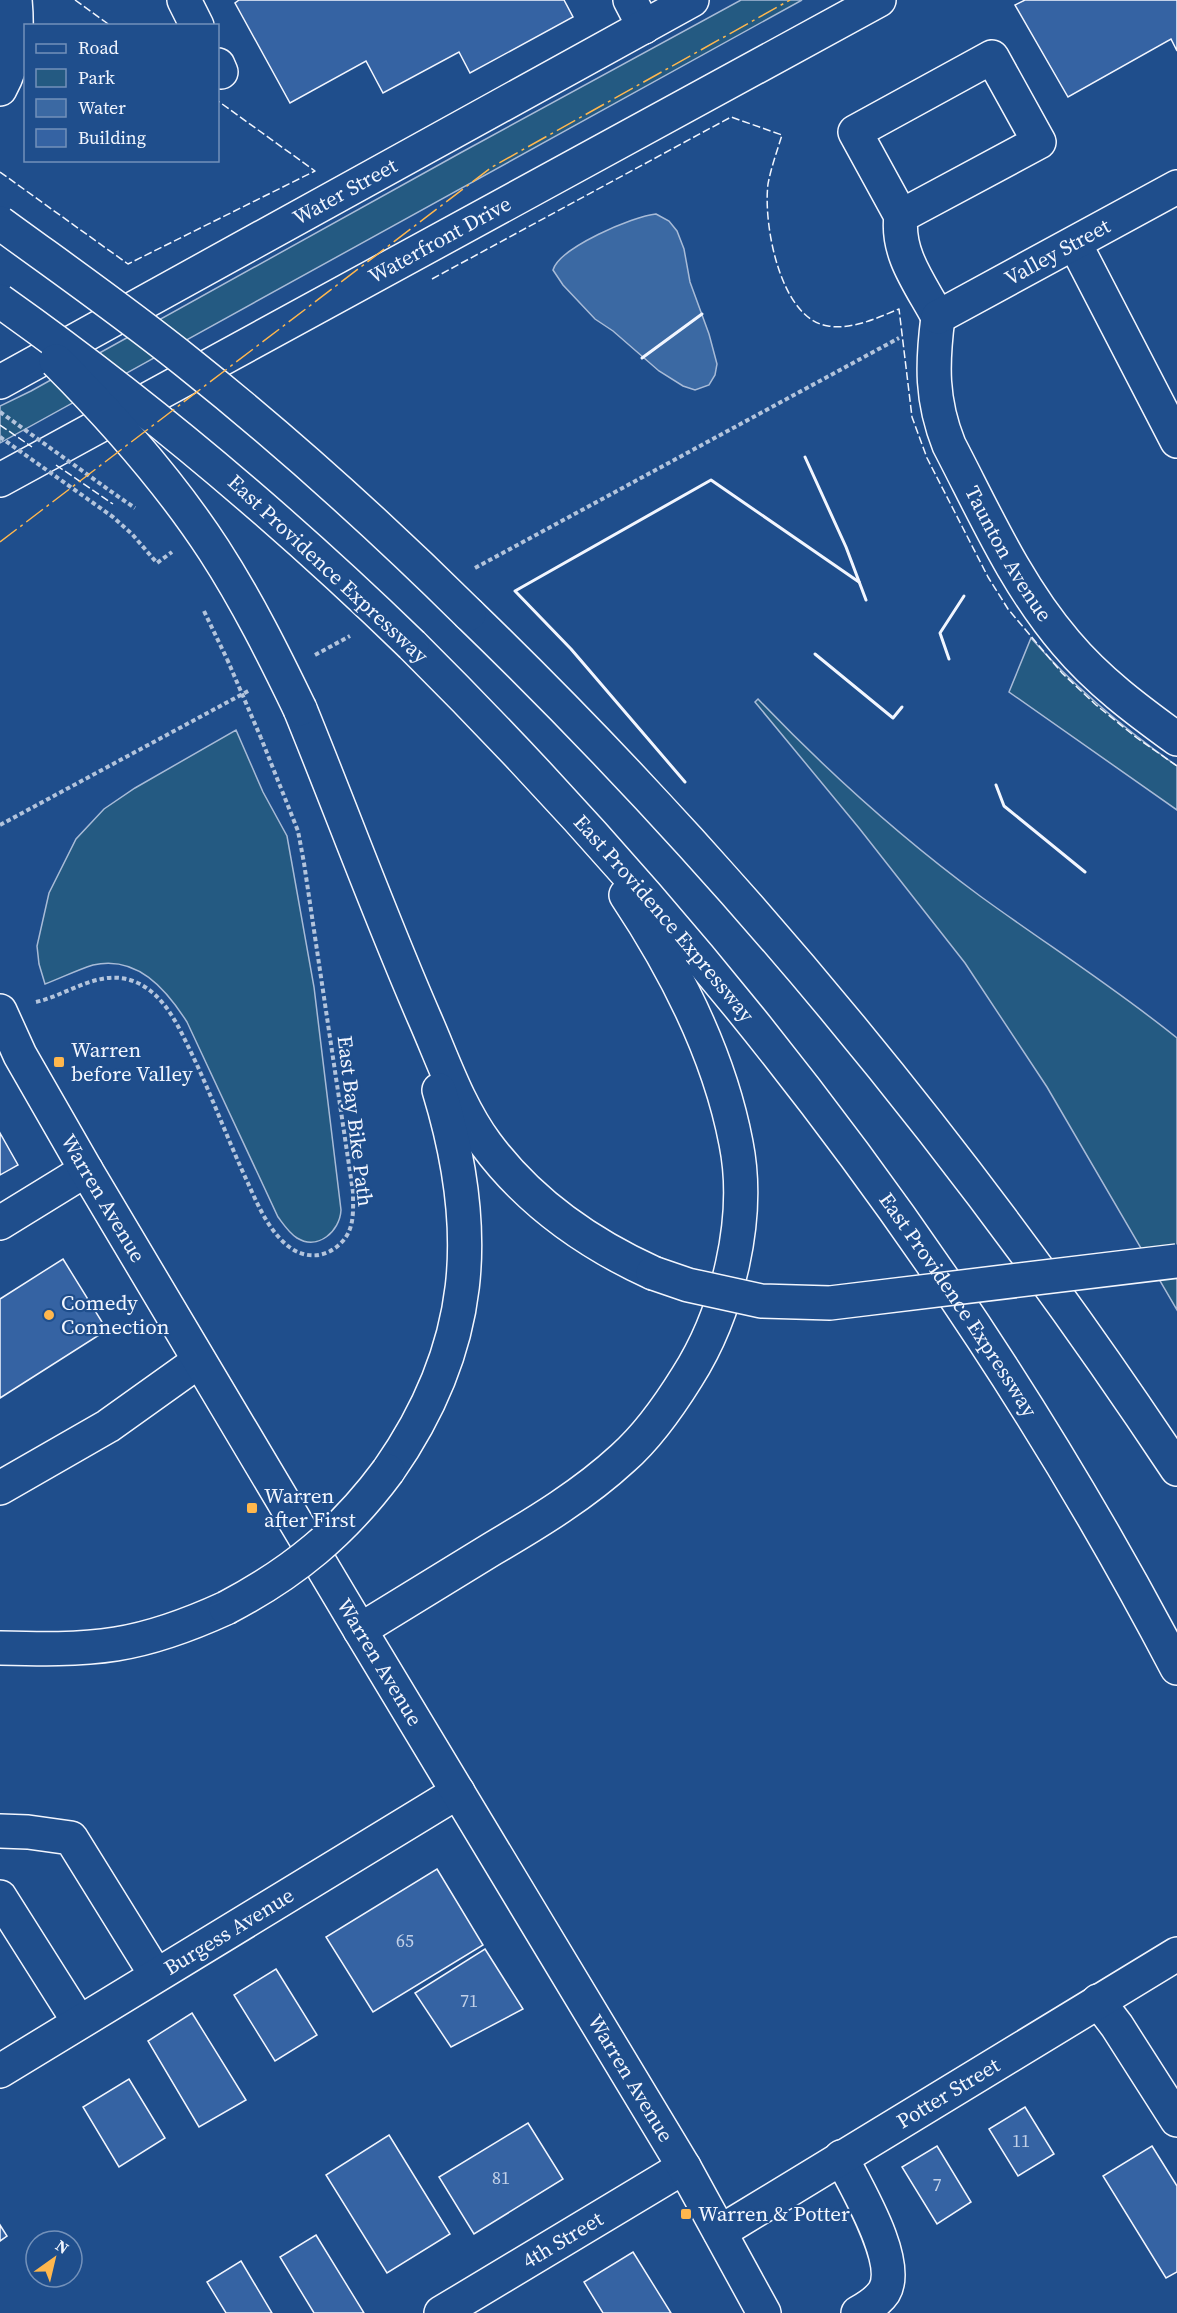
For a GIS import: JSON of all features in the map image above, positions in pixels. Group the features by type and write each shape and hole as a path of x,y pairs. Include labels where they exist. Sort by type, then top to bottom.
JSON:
{"main road":[{"path":"0,89 16,49 18,25 15,0"},
{"path":"184,0 196,24"},
{"name":"Water Street","path":"0,382 637,13 692,0"},
{"name":"Waterfront Drive","path":"0,480 879,0"},
{"path":"901,216 1040,142 992,57 855,132 901,216 899,228 903,252 938,317"},
{"name":"Valley Street","path":"938,317 1177,187"},
{"path":"0,223 130,318 228,395 382,529 598,744 698,850 859,1036 1028,1254 1177,1469"},
{"path":"1075,244 1177,441"},
{"name":"East Providence Expressway","path":"0,301 108,379 293,533 494,726 603,844 707,965 830,1121 927,1255 1014,1386 1108,1543 1177,1668"},
{"path":"0,309 83,388 150,463 182,505 237,586 300,710 394,948 464,1109 485,1142 514,1177 562,1221 619,1258 652,1273 707,1290 761,1301 830,1303 1177,1261"},
{"name":"Taunton Avenue","path":"938,317 933,372 936,406 941,427 1026,589 1065,643 1113,690 1177,739"},
{"path":"360,1630 548,1516 600,1479 626,1456 650,1431 692,1370 709,1338 722,1304 732,1265 738,1223 737,1145 725,1096 710,1052 667,962 641,917 611,872 533,768"},
{"path":"0,1648 59,1649 116,1644 173,1629 226,1608 256,1592 311,1555 353,1515 388,1471 422,1419 439,1379 456,1326 466,1261 463,1197 453,1137 394,948"},
{"name":"Warren Avenue","path":"2,1021 28,1070 199,1361 684,2167 764,2313"},
{"path":"0,1223 86,1170"},
{"path":"0,1488 108,1425 199,1361"},
{"name":"Burgess Avenue","path":"0,2071 458,1792"},
{"path":"0,1831 28,1832 71,1839 156,1975"},
{"path":"0,1897 79,2022"},
{"name":"Potter Street","path":"720,2232 1177,1954"},
{"path":"1098,2001 1117,2026 1177,2120"},
{"path":"841,2157 884,2245 889,2273 884,2292 871,2305 858,2313"},
{"name":"4th Street","path":"441,2313 684,2167"}],"path":[{"path":"0,412 116,495"},
{"path":"0,437 113,517 132,534 157,563 172,552"},
{"name":"East Bay Bike Path","path":"45,1000 102,978 130,980 152,993 169,1013 188,1045 254,1198 275,1232 292,1249 307,1256 316,1256 334,1249 346,1237 352,1216 353,1192 300,840 261,738 227,659"}],"green space":[{"path":"741,0 802,0 0,443 0,406"},
{"path":"1031,638 1100,706 1177,766 1177,810 1009,692"},
{"path":"758,699 837,777 921,850 980,896 1104,983 1177,1038 1177,1310 1047,1087 965,963 859,828 755,702"},
{"path":"236,730 263,792 287,836 314,987 341,1210 340,1218 332,1232 313,1242 294,1236 278,1217 187,1022 160,987 137,970 109,963 93,965 45,984 39,964 37,946 49,893 76,839 104,809 135,788"}],"water":[{"path":"656,214 669,221 677,231 684,249 690,282 717,364 715,375 709,385 695,390 683,386 659,371 613,331 595,319 563,285 553,270 558,261 568,252 598,234 631,220"}],"building":[{"path":"239,0 564,0 573,17 470,73 459,52 383,93 366,61 290,103 235,3"},
{"path":"1025,0 1177,0 1177,51 1171,39 1068,97 1015,5"},
{"path":"0,1133 18,1165 0,1175"},
{"name":"Comedy Connection","path":"63,1259 107,1330 0,1398 0,1299"},
{"path":"437,1869 483,1945 373,2012 326,1937"},
{"path":"485,1949 523,2009 451,2047 415,1993"},
{"path":"276,1969 317,2035 275,2061 234,1995"},
{"path":"192,2013 246,2100 199,2127 148,2041"},
{"path":"129,2079 165,2138 119,2167 83,2107"},
{"path":"1025,2107 1054,2154 1018,2176 989,2129"},
{"path":"528,2123 563,2179 474,2234 439,2177"},
{"path":"389,2135 450,2234 387,2273 326,2175"},
{"path":"937,2146 971,2202 937,2224 902,2167"},
{"path":"1152,2146 1177,2186 1177,2272 1166,2278 1103,2176"},
{"path":"0,2225 7,2236 0,2241"},
{"path":"316,2235 364,2313 314,2313 280,2257"},
{"path":"633,2252 671,2313 603,2313 584,2282"},
{"path":"241,2261 272,2313 226,2313 207,2282"}],"fence":[{"path":"75,0 108,24"},
{"path":"0,172 128,264 315,171 219,102"},
{"path":"432,279 731,117 782,135 772,166 767,201 772,245 787,289 811,320 828,326 837,327 864,322 899,309 912,417 927,458 988,577 1008,609 1062,673 1096,705 1177,766"},
{"path":"0,425 32,447"},
{"path":"56,465 113,504"}],"wall":[{"path":"642,358 702,314"},
{"path":"805,457 846,547 866,600"},
{"path":"685,782 571,649 515,591 711,480 859,582"},
{"path":"949,659 940,633 964,596"},
{"path":"815,654 893,718 902,707"},
{"path":"996,785 1004,806 1085,872"}],"power":[{"path":"0,542 492,167 790,0"}],"place":[{"name":"Warren before Valley","path":"59,1062"},
{"name":"Comedy Connection","path":"49,1315"},
{"name":"Warren after First","path":"252,1508"},
{"name":"Warren & Potter","path":"686,2214"}]}
